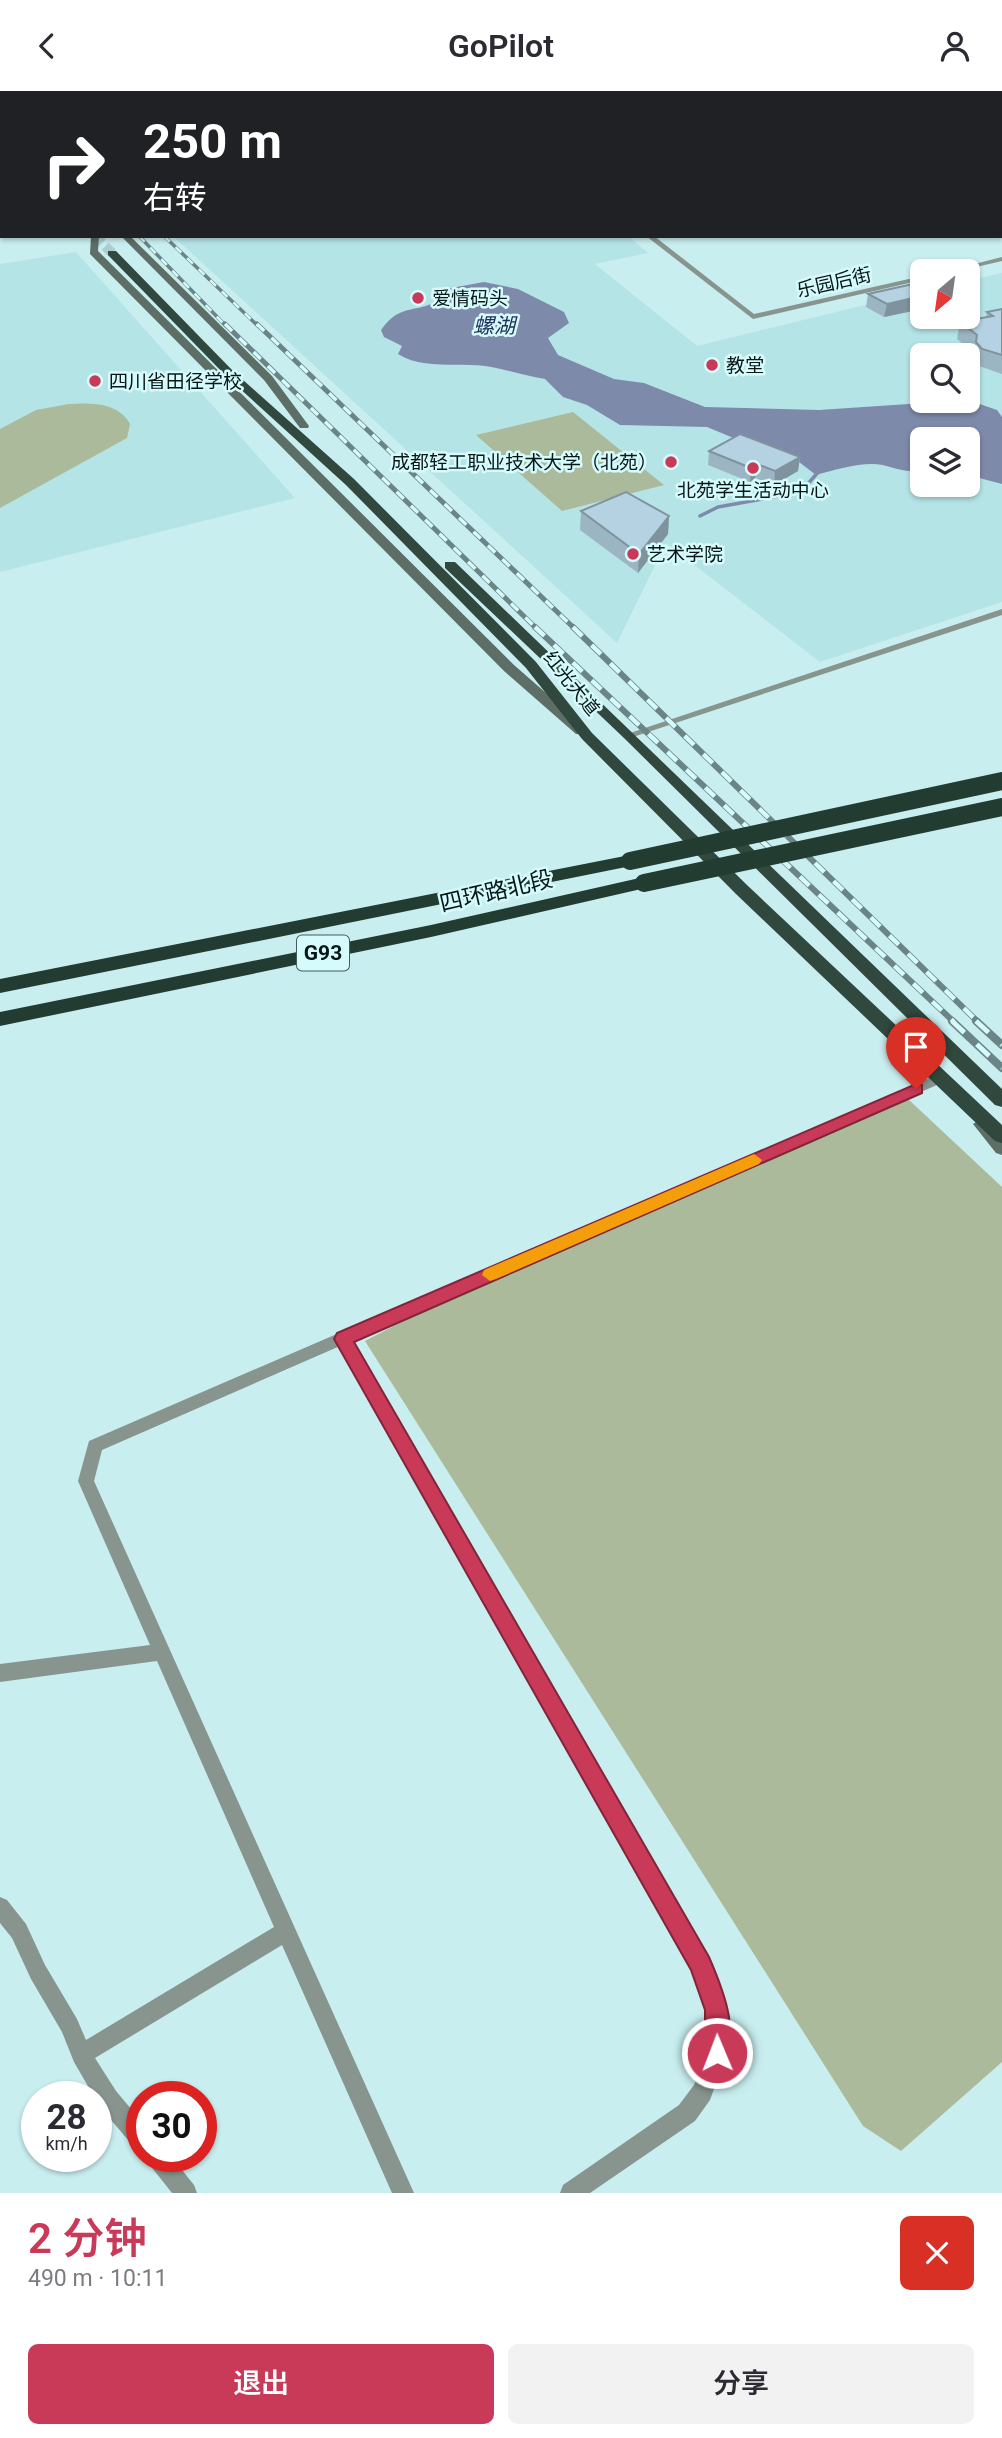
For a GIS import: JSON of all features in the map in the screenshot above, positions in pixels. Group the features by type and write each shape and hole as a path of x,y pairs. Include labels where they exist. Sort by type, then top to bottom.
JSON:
{"highway":[{"name":"红光大道","path":"121,247 531,665 587,736 742,890 1002,1136"},
{"path":"234,392 303,433"},
{"name":"红光大道","path":"303,433 629,735 1002,1100"},
{"name":"四环路北段","path":"0,986 630,861 1002,781"},
{"name":"四环路北段","path":"0,1019 431,931 1002,807"}],"main road":[{"path":"95,238 93,252 509,668 587,736"},
{"path":"955,1091 1002,1148"}],"street":[{"name":"乐园后街","path":"652,238 753,317 910,281"},
{"path":"980,264 1002,259"},
{"path":"629,735 1002,612"},
{"path":"403,2193 86,1481 95,1446 941,1079"},
{"path":"343,1339 701,1965 716,2010 717,2053 702,2092 687,2113 571,2193"},
{"path":"0,1673 162,1652"},
{"path":"0,1907 19,1931 38,1972 108,2099 126,2120"},
{"path":"82,2055 286,1931"},
{"path":"170,2172 186,2193"}],"shaded area":[{"name":"成都轻工职业技术大学（北苑）","path":"175,238 630,238 648,253 595,264 697,346 910,294 910,329 980,329 980,278 1002,273 1002,602 820,662 666,543 617,643"},
{"name":"四川省田径学校","path":"76,252 295,498 0,572 0,264"}],"green space":[{"path":"69,404 103,405 119,411 130,424 127,438 0,508 0,429 36,410"},
{"path":"573,412 664,485 562,511 476,435"},
{"path":"908,1099 1002,1187 1002,2062 901,2151 863,2126 365,1341 409,1318"}],"water":[{"name":"螺湖","path":"484,282 518,289 564,312 569,323 548,338 558,355 614,379 644,383 705,407 819,410 910,404 910,413 980,413 980,404 997,410 1002,417 1002,484 980,478 980,427 910,427 910,471 865,464 816,475 782,449 748,444 707,427 620,425 587,405 563,397 545,379 485,366 418,362 398,354 402,346 384,337 381,330 403,311 434,303 442,297 440,290"}],"building":[{"path":"910,285 910,299 887,304 868,294"},
{"path":"1002,309 1002,355 982,349 980,343 976,342 977,335 969,329 980,329 980,318 993,316 987,312"},
{"path":"740,434 800,457 775,471 757,464 751,468 709,451"},
{"path":"626,492 669,516 639,554 581,511"}],"waterway":[{"path":"700,516 718,507 801,492 819,471"}],"tunnel":[{"path":"97,238 112,253"}],"railway":[{"path":"141,238 226,326"},
{"path":"166,238 258,326"},
{"path":"225,324 537,629"},
{"path":"257,324 575,629"},
{"path":"535,627 954,1022"},
{"path":"573,627 978,1022"},
{"path":"952,1021 1002,1068"},
{"path":"976,1021 1002,1045"}],"slow traffic":[{"path":"490,1275 754,1160"}],"place":[{"name":"爱情码头","path":"418,298"},
{"name":"教堂","path":"712,365"},
{"name":"四川省田径学校","path":"95,381"},
{"name":"成都轻工职业技术大学（北苑）","path":"671,462"},
{"name":"北苑学生活动中心","path":"753,468"},
{"name":"艺术学院","path":"633,554"}],"route":[{"path":"717,2053 716,2010 701,1965 343,1339 916,1089"}]}
